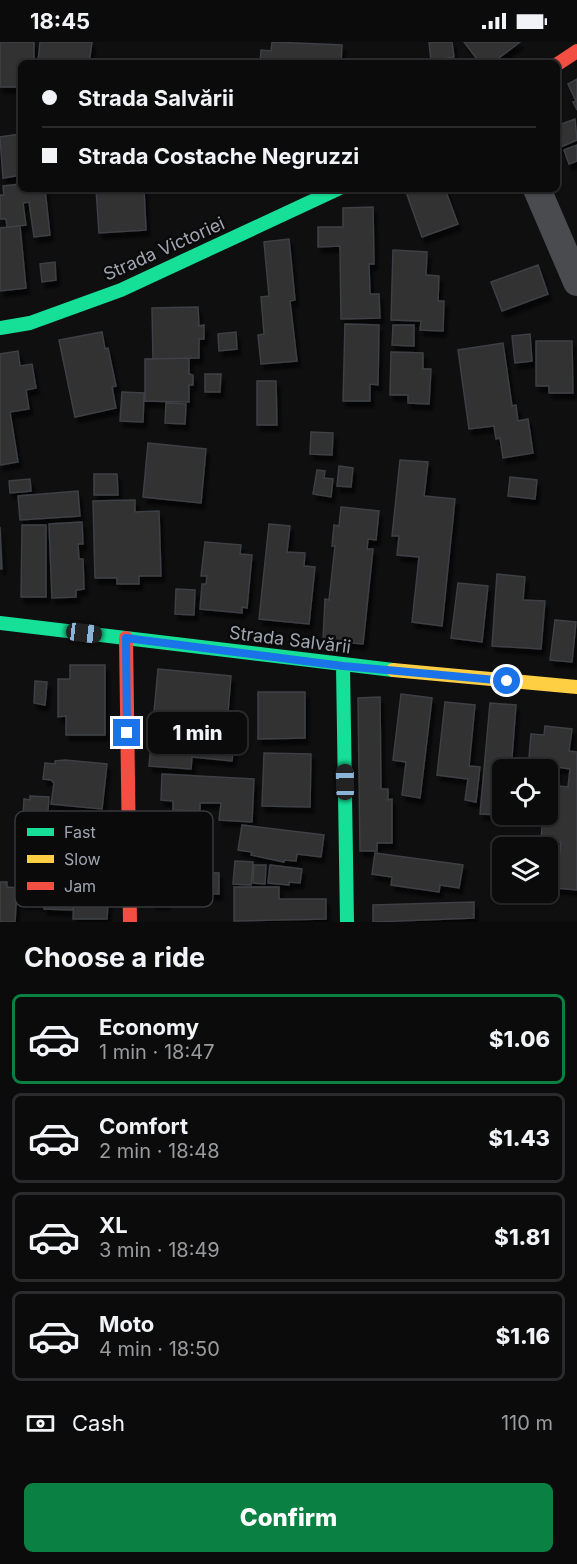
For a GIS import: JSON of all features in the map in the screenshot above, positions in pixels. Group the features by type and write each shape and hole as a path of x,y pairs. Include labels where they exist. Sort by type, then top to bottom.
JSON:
{"street":[{"path":"560,62 577,51"},
{"name":"Strada Victoriei","path":"0,328 30,322 121,290 332,192"},
{"path":"538,192 577,282"},
{"name":"Strada Salvării","path":"0,623 343,666 577,687"},
{"path":"126,638 128,811"},
{"path":"343,666 347,922"},
{"path":"130,907 130,922"}],"building":[{"path":"0,42 34,42 34,60 18,60 18,87 0,87"},
{"path":"40,42 92,42 89,60 38,60"},
{"path":"272,42 342,45 341,60 260,60 261,50 271,51"},
{"path":"429,42 452,42 454,57 431,60"},
{"path":"464,42 520,42 496,60 478,60"},
{"path":"577,79 577,110 573,102 576,101 568,84"},
{"path":"575,119 577,140 560,147 560,125"},
{"path":"18,134 18,176 3,178 0,137"},
{"path":"577,145 577,161 569,164 564,150"},
{"path":"18,184 18,192 45,192 50,235 34,237 29,202 23,203 26,225 7,227 6,219 0,219 0,195 4,195 3,186"},
{"path":"96,192 144,192 146,230 99,233"},
{"path":"406,192 446,192 458,224 422,237"},
{"path":"373,207 374,264 369,264 370,294 379,294 380,318 341,319 340,246 318,247 318,227 343,227 343,208"},
{"path":"20,226 26,288 0,291 0,228"},
{"path":"289,239 295,300 290,301 297,361 261,364 258,335 264,334 261,297 269,296 264,242"},
{"path":"393,250 427,252 426,275 439,276 438,301 444,301 443,331 420,330 421,321 391,320"},
{"path":"55,262 56,280 42,282 40,264"},
{"path":"538,265 548,294 502,311 491,282"},
{"path":"198,307 199,326 204,325 204,339 199,339 199,358 153,359 152,308"},
{"path":"345,324 379,325 378,385 370,384 370,401 343,401"},
{"path":"393,325 414,325 414,346 392,345"},
{"path":"102,332 116,386 112,387 116,408 75,417 59,340"},
{"path":"236,332 237,349 219,351 218,334"},
{"path":"530,334 532,361 515,363 512,336"},
{"path":"536,341 572,341 573,393 549,393 549,386 536,386"},
{"path":"503,343 512,406 516,405 518,421 528,419 533,453 503,458 500,438 496,439 494,426 469,429 458,350"},
{"path":"18,351 20,366 32,364 36,388 26,390 29,409 10,412 18,462 0,465 0,354"},
{"path":"391,352 423,353 423,369 431,369 429,404 408,403 408,395 390,395"},
{"path":"189,358 189,374 193,375 193,385 189,385 189,402 145,401 145,359"},
{"path":"205,374 221,374 220,392 205,392"},
{"path":"257,381 276,381 277,425 257,425"},
{"path":"122,392 144,393 143,422 120,421"},
{"path":"166,403 186,404 185,424 165,423"},
{"path":"311,432 333,433 332,455 310,454"},
{"path":"148,443 206,449 201,503 143,497"},
{"path":"400,460 428,462 424,496 455,499 442,626 412,622 419,557 397,555 399,536 392,536"},
{"path":"339,466 353,468 351,487 337,486"},
{"path":"317,470 325,471 324,478 333,479 331,497 313,494"},
{"path":"94,474 117,474 118,495 94,495"},
{"path":"510,477 537,480 535,499 508,496"},
{"path":"30,479 31,491 10,493 9,481"},
{"path":"78,491 80,516 20,520 18,496"},
{"path":"135,500 135,512 159,511 161,576 139,576 139,584 117,584 117,578 95,578 93,501"},
{"path":"341,507 379,511 376,540 368,539 367,549 373,549 363,644 323,640 325,599 329,600 335,546 332,546 334,525 339,526"},
{"path":"82,522 83,544 78,544 79,559 83,559 84,589 76,590 76,597 52,598 49,524"},
{"path":"269,524 290,526 287,552 305,553 304,566 315,567 309,624 259,619"},
{"path":"22,525 46,525 46,597 21,597"},
{"path":"0,527 2,569 0,569"},
{"path":"205,542 241,545 240,554 252,555 247,608 242,607 242,613 200,609 202,584 206,584 207,576 201,576"},
{"path":"497,574 525,577 523,600 545,601 541,649 492,646"},
{"path":"458,583 488,586 482,642 451,638"},
{"path":"176,589 195,590 194,615 175,614"},
{"path":"555,620 576,622 572,662 550,660"},
{"path":"70,665 105,665 105,735 66,735 66,716 58,717 58,679 70,679"},
{"path":"158,669 231,676 228,712 233,712 231,731 235,731 232,761 192,757 191,769 149,766"},
{"path":"35,681 47,682 45,705 34,703"},
{"path":"258,692 305,692 305,738 258,739"},
{"path":"401,694 432,698 420,798 402,795 406,762 393,760"},
{"path":"380,697 381,789 388,789 388,800 392,799 392,843 377,843 377,851 360,851 358,698"},
{"path":"445,702 475,705 469,766 480,767 476,802 465,800 468,779 437,775"},
{"path":"490,703 516,705 512,759 492,759 492,815 480,814"},
{"path":"545,726 572,729 569,751 577,752 577,890 558,888 561,842 558,842 558,837 541,837 542,825 558,825 558,786 568,787 570,769 558,767 558,759 529,759 531,734 544,735"},
{"path":"264,753 311,754 310,807 262,806"},
{"path":"55,761 107,764 102,809 51,804 54,783 43,779 45,763 55,764"},
{"path":"162,774 254,779 252,822 219,820 221,803 200,803 200,811 173,810 173,801 161,800"},
{"path":"30,796 49,797 48,811 23,811 24,799 30,800"},
{"path":"242,825 324,835 321,857 297,854 296,861 284,860 284,862 238,850"},
{"path":"375,853 463,865 459,888 440,885 439,892 391,885 392,877 372,874"},
{"path":"235,861 253,862 251,885 233,884"},
{"path":"254,865 266,865 265,884 253,883"},
{"path":"270,865 302,869 300,883 289,882 289,885 268,883"},
{"path":"213,873 219,873 219,894 213,894"},
{"path":"0,882 7,882 7,887 15,888 15,922 0,922"},
{"path":"234,887 279,887 279,899 326,899 326,919 234,921"},
{"path":"474,902 474,918 373,922 373,905"},
{"path":"44,907 73,907 73,910 44,909"},
{"path":"74,907 108,907 107,919 73,919"}],"traffic: fast":[{"path":"0,328 30,323 121,290 332,192"},
{"path":"0,623 393,670"},
{"path":"343,666 347,922"}],"traffic: slow":[{"path":"393,670 577,687"}],"traffic: jam":[{"path":"560,62 577,51"},
{"path":"126,638 128,811"},
{"path":"130,907 130,922"}],"route":[{"path":"127,733 126,638 343,666 507,681"}]}
